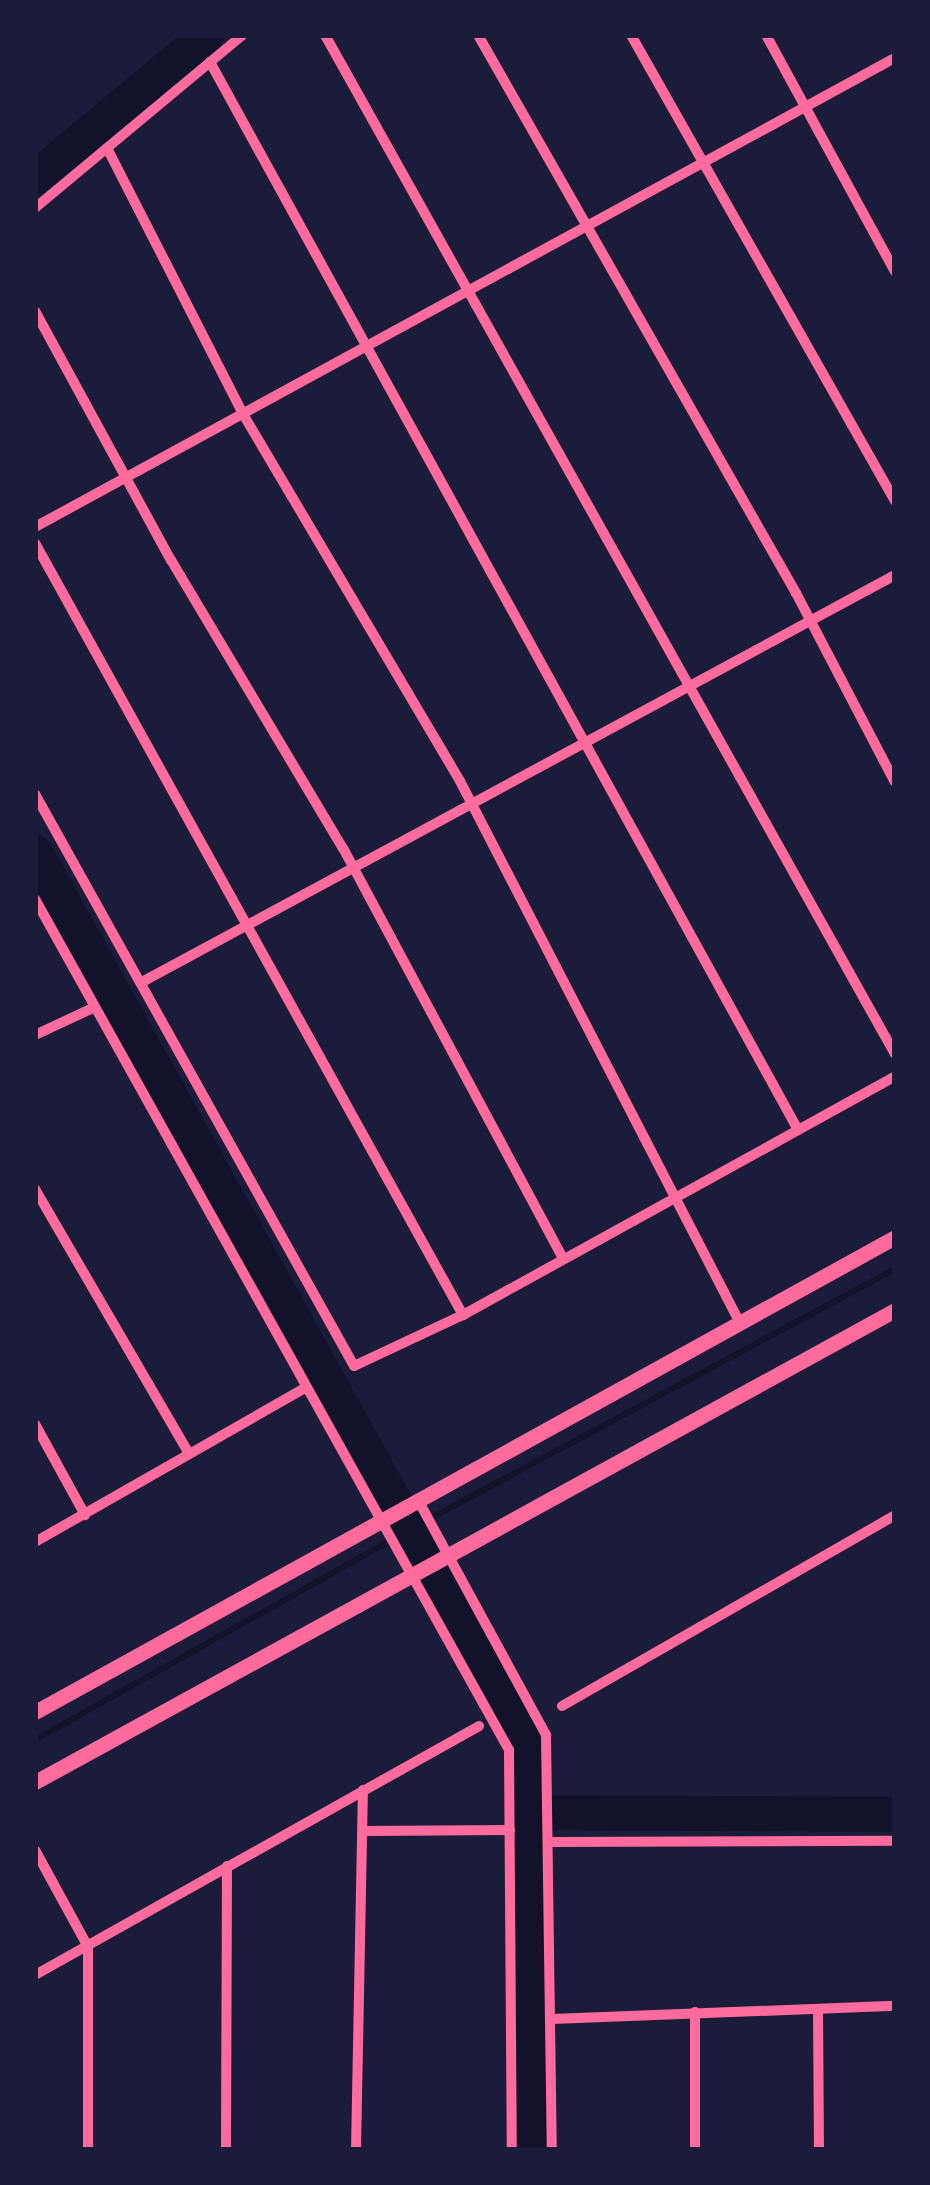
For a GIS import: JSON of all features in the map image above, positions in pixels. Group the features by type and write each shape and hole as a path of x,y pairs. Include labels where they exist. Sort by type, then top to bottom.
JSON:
{"main road":[{"path":"35,1712 895,1237"},
{"path":"35,1782 406,1570 895,1310"}],"street":[{"path":"35,208 243,35"},
{"path":"325,35 465,292 895,1054"},
{"path":"478,35 583,228 812,622 895,782"},
{"path":"632,35 895,501"},
{"path":"766,35 895,272"},
{"path":"35,528 895,58"},
{"path":"210,62 363,348 588,744 798,1130"},
{"path":"106,148 243,414 472,803 678,1193 740,1322"},
{"path":"35,311 126,478 353,867 562,1256"},
{"path":"35,543 249,921 463,1315"},
{"path":"142,982 895,575"},
{"path":"35,794 354,1366 463,1315 562,1256 895,1077"},
{"path":"35,899 303,1389 510,1750 512,2150"},
{"path":"35,1036 95,1007"},
{"path":"35,1189 189,1454"},
{"path":"35,1542 303,1389"},
{"path":"35,1424 85,1514"},
{"path":"417,1504 537,1711 550,1760 552,2150"},
{"path":"562,1706 895,1515"},
{"path":"35,1974 479,1726"},
{"path":"356,2150 364,1790"},
{"path":"363,1831 510,1830"},
{"path":"550,1839 895,1840"},
{"path":"35,1850 88,1947 88,2150"},
{"path":"226,2150 227,1866"},
{"path":"552,2019 895,2006"},
{"path":"818,2009 819,2150"},
{"path":"695,2012 695,2150"}],"waterway":[{"path":"35,177 206,35"},
{"path":"35,852 521,1730 529,1770 529,2150"},
{"path":"35,1740 409,1530 895,1269"},
{"path":"528,1812 895,1814"}]}
